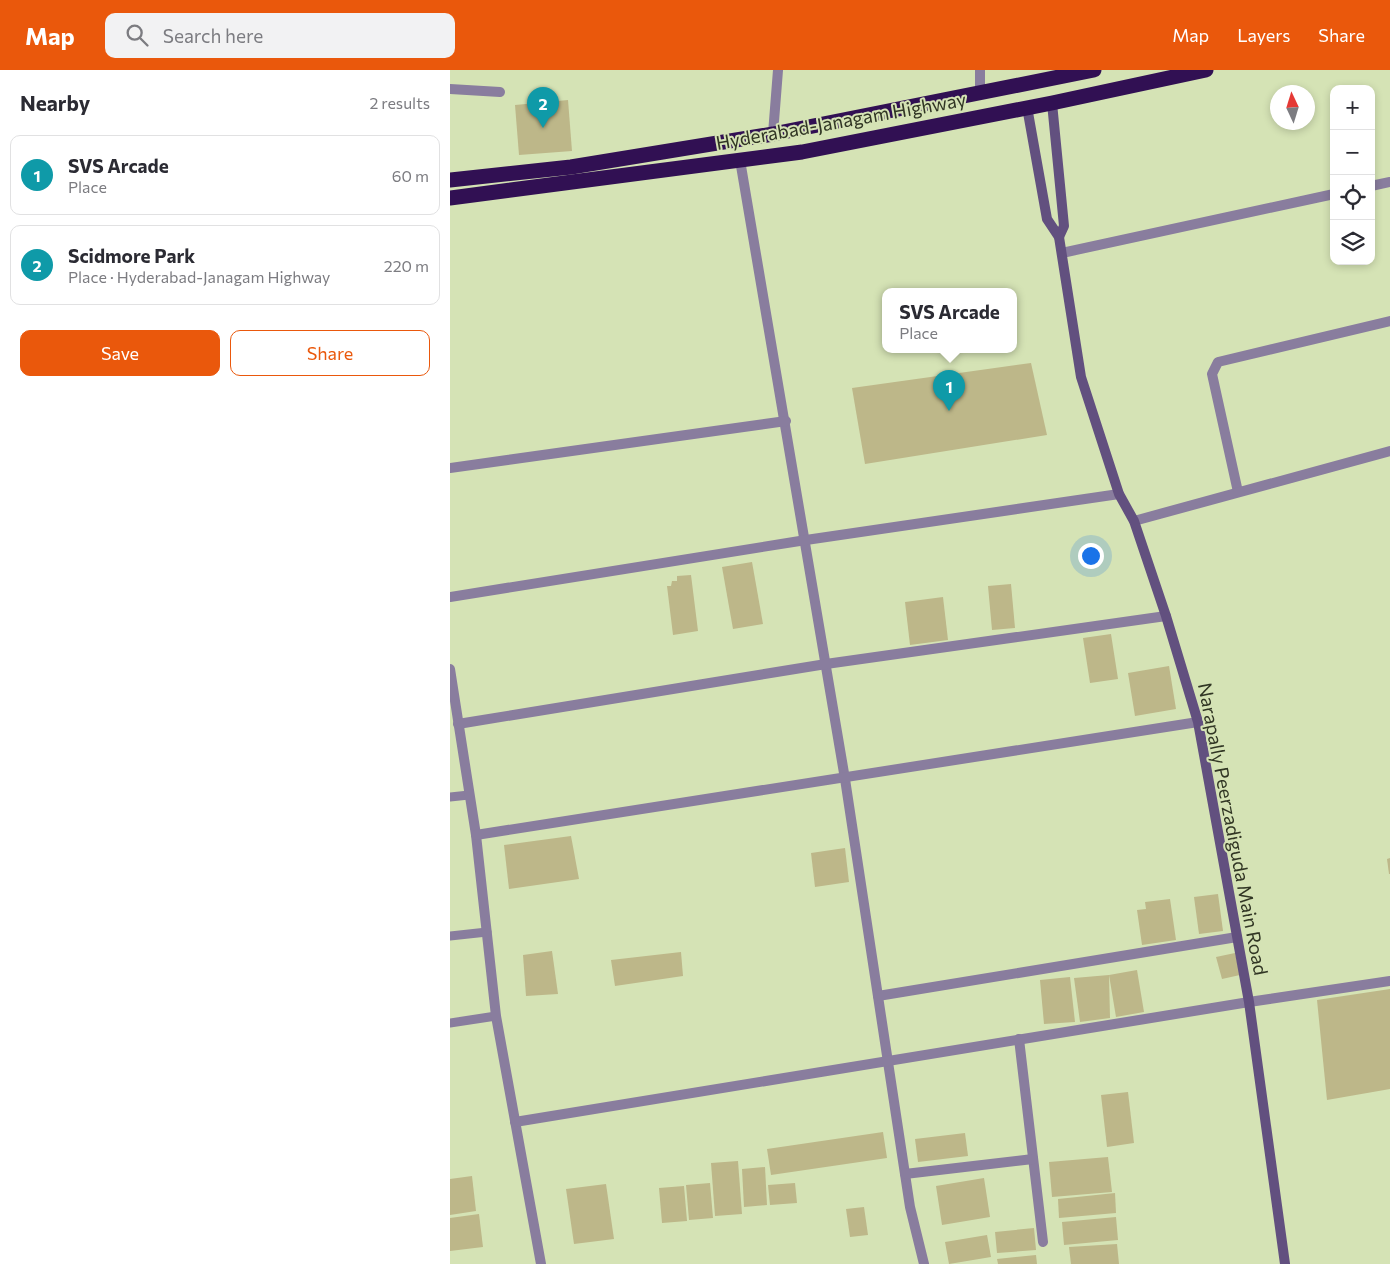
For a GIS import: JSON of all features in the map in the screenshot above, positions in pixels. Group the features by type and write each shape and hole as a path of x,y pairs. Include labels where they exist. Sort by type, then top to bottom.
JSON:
{"highway":[{"name":"Hyderabad-Janagam Highway","path":"450,180 571,167 773,134 1094,70"},
{"name":"Hyderabad-Janagam Highway","path":"450,198 802,152 1052,103 1206,70"}],"street":[{"path":"773,134 778,70"},
{"path":"980,70 980,94"},
{"path":"453,89 500,92"},
{"name":"Narapally Peerzadiguda Main Road","path":"1052,103 1064,226 1059,237"},
{"name":"Narapally Peerzadiguda Main Road","path":"1027,107 1047,219 1059,237 1081,377 1119,494 1134,521 1166,616 1198,722 1249,1002 1285,1264"},
{"path":"740,160 786,421 845,778 910,1207 924,1264"},
{"path":"1375,185 1390,182"},
{"path":"1062,253 1330,195"},
{"path":"1238,492 1212,374 1218,362 1390,321"},
{"path":"450,468 786,421"},
{"path":"1134,521 1390,451"},
{"path":"450,598 806,540 1119,494"},
{"path":"458,724 826,664 1166,616"},
{"path":"450,668 476,835 496,1016 542,1264"},
{"path":"476,835 1198,722"},
{"path":"878,996 1237,937"},
{"path":"515,1122 1019,1039 1390,981"},
{"path":"1019,1039 1043,1242"},
{"path":"905,1174 1033,1159"}],"lane":[{"path":"450,797 469,795"},
{"path":"450,936 487,932"},
{"path":"450,1023 496,1016"}],"building":[{"path":"568,100 572,151 519,155 515,105"},
{"path":"1031,363 1047,435 865,464 852,388"},
{"path":"752,562 763,624 733,629 722,567"},
{"path":"691,575 698,631 673,635 667,586 671,586 672,581 677,581 677,576"},
{"path":"1011,584 1015,628 992,630 988,586"},
{"path":"943,597 948,640 910,645 905,602"},
{"path":"1111,634 1118,679 1090,683 1083,638"},
{"path":"1169,666 1176,709 1135,716 1128,673"},
{"path":"571,836 579,879 509,889 504,845"},
{"path":"845,848 849,882 815,887 811,853"},
{"path":"1390,858 1390,874 1389,874 1387,859"},
{"path":"1218,894 1223,931 1199,934 1194,897"},
{"path":"1170,899 1176,940 1142,945 1137,910 1146,909 1145,902"},
{"path":"552,951 558,994 526,996 523,955"},
{"path":"681,952 683,976 615,986 611,960"},
{"path":"1235,953 1240,975 1222,979 1216,957"},
{"path":"1137,970 1144,1012 1116,1017 1109,975"},
{"path":"1109,975 1110,1018 1080,1022 1074,978"},
{"path":"1070,977 1075,1022 1044,1024 1040,980"},
{"path":"1390,989 1390,1089 1327,1100 1317,1000"},
{"path":"1128,1092 1134,1143 1107,1147 1101,1095"},
{"path":"883,1132 887,1158 771,1175 767,1149"},
{"path":"965,1133 968,1156 918,1162 915,1139"},
{"path":"1108,1157 1112,1192 1052,1197 1049,1162"},
{"path":"738,1161 742,1214 715,1216 711,1163"},
{"path":"765,1167 767,1205 744,1207 742,1169"},
{"path":"472,1176 476,1211 450,1215 450,1179"},
{"path":"984,1178 990,1217 942,1225 936,1186"},
{"path":"710,1183 713,1218 689,1220 686,1185"},
{"path":"795,1183 797,1203 770,1205 768,1185"},
{"path":"606,1184 614,1239 574,1244 566,1189"},
{"path":"684,1186 687,1221 662,1223 659,1188"},
{"path":"1115,1193 1116,1213 1059,1218 1058,1199"},
{"path":"864,1207 868,1235 850,1237 846,1209"},
{"path":"479,1214 483,1247 450,1251 450,1218"},
{"path":"1116,1217 1118,1240 1064,1245 1062,1222"},
{"path":"1034,1228 1036,1250 997,1253 995,1232"},
{"path":"987,1235 991,1257 949,1264 945,1242"},
{"path":"1117,1244 1119,1264 1071,1264 1069,1247"},
{"path":"1036,1255 1037,1264 998,1264 997,1259"}],"place":[{"name":"Scidmore Park","path":"543,128"},
{"name":"SVS Arcade","path":"949,411"}]}
